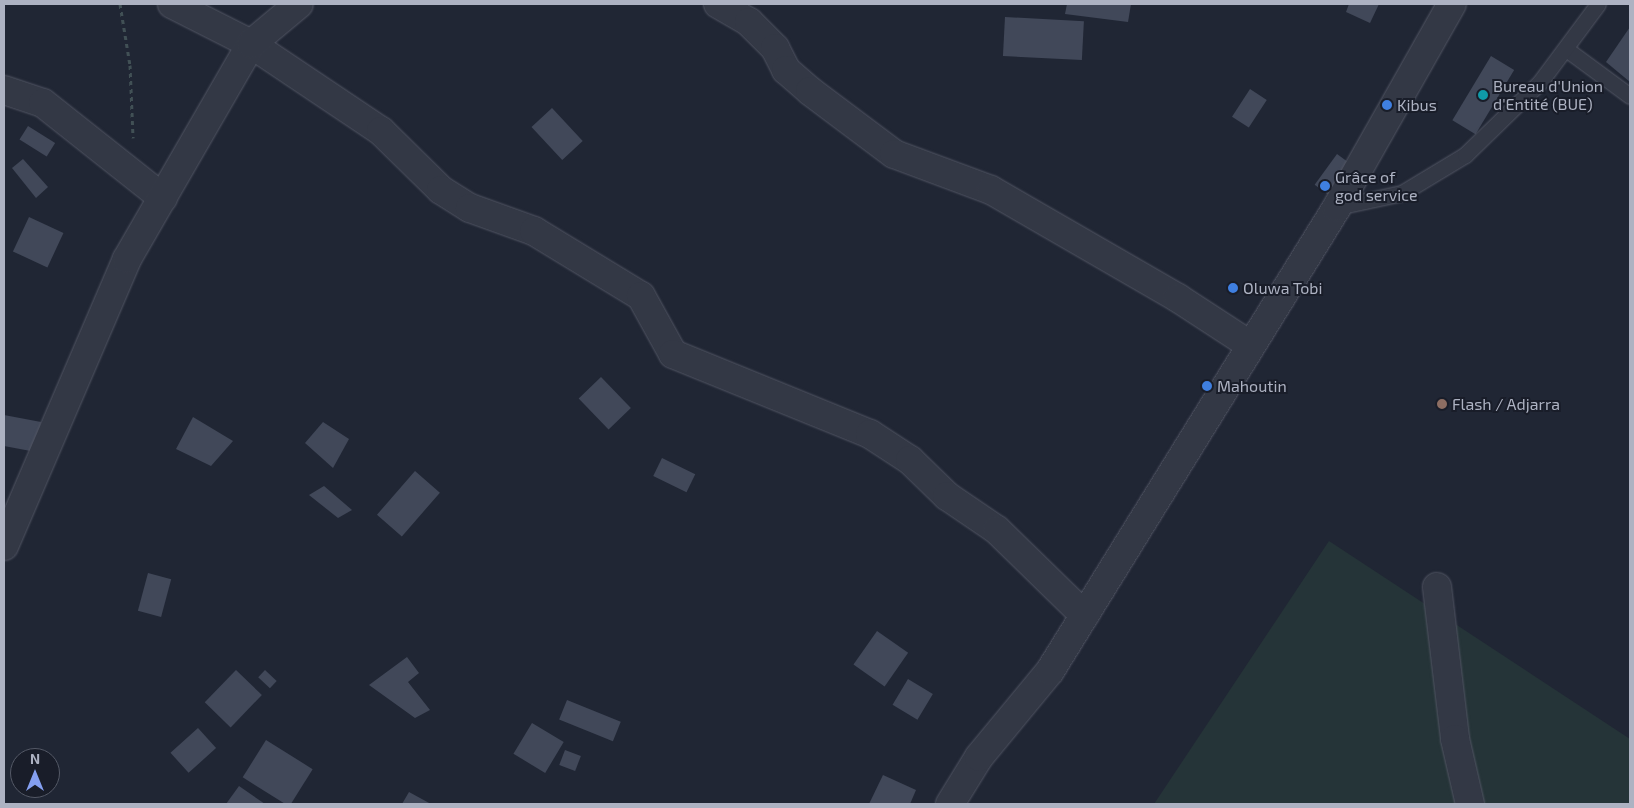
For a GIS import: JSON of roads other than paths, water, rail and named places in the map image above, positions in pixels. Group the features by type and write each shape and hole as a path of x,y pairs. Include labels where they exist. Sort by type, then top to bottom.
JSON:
{"street":[{"path":"172,4 251,44 381,131 441,190 470,208 534,231 642,296 673,354 834,422 870,434 910,460 947,496 997,530 1084,614"},
{"path":"4,546 128,258 251,44 298,4"},
{"path":"718,4 749,22 775,48 786,70 810,91 894,154 991,190 1178,298 1250,345"},
{"path":"950,804 979,757 1050,671 1337,207 1452,4"},
{"path":"4,90 43,103 163,198"},
{"path":"1437,587 1455,739 1470,804"}],"lane":[{"path":"1337,207 1402,193 1465,155 1540,82 1598,4"},
{"path":"1566,49 1630,96"}],"place":[{"name":"Bureau d'Union d'Entité (BUE)","path":"1483,95"},
{"name":"Kibus","path":"1387,105"},
{"name":"Grâce of god service","path":"1325,186"},
{"name":"Oluwa Tobi","path":"1233,288"},
{"name":"Mahoutin","path":"1207,386"},
{"name":"Flash / Adjarra","path":"1442,404"}]}
